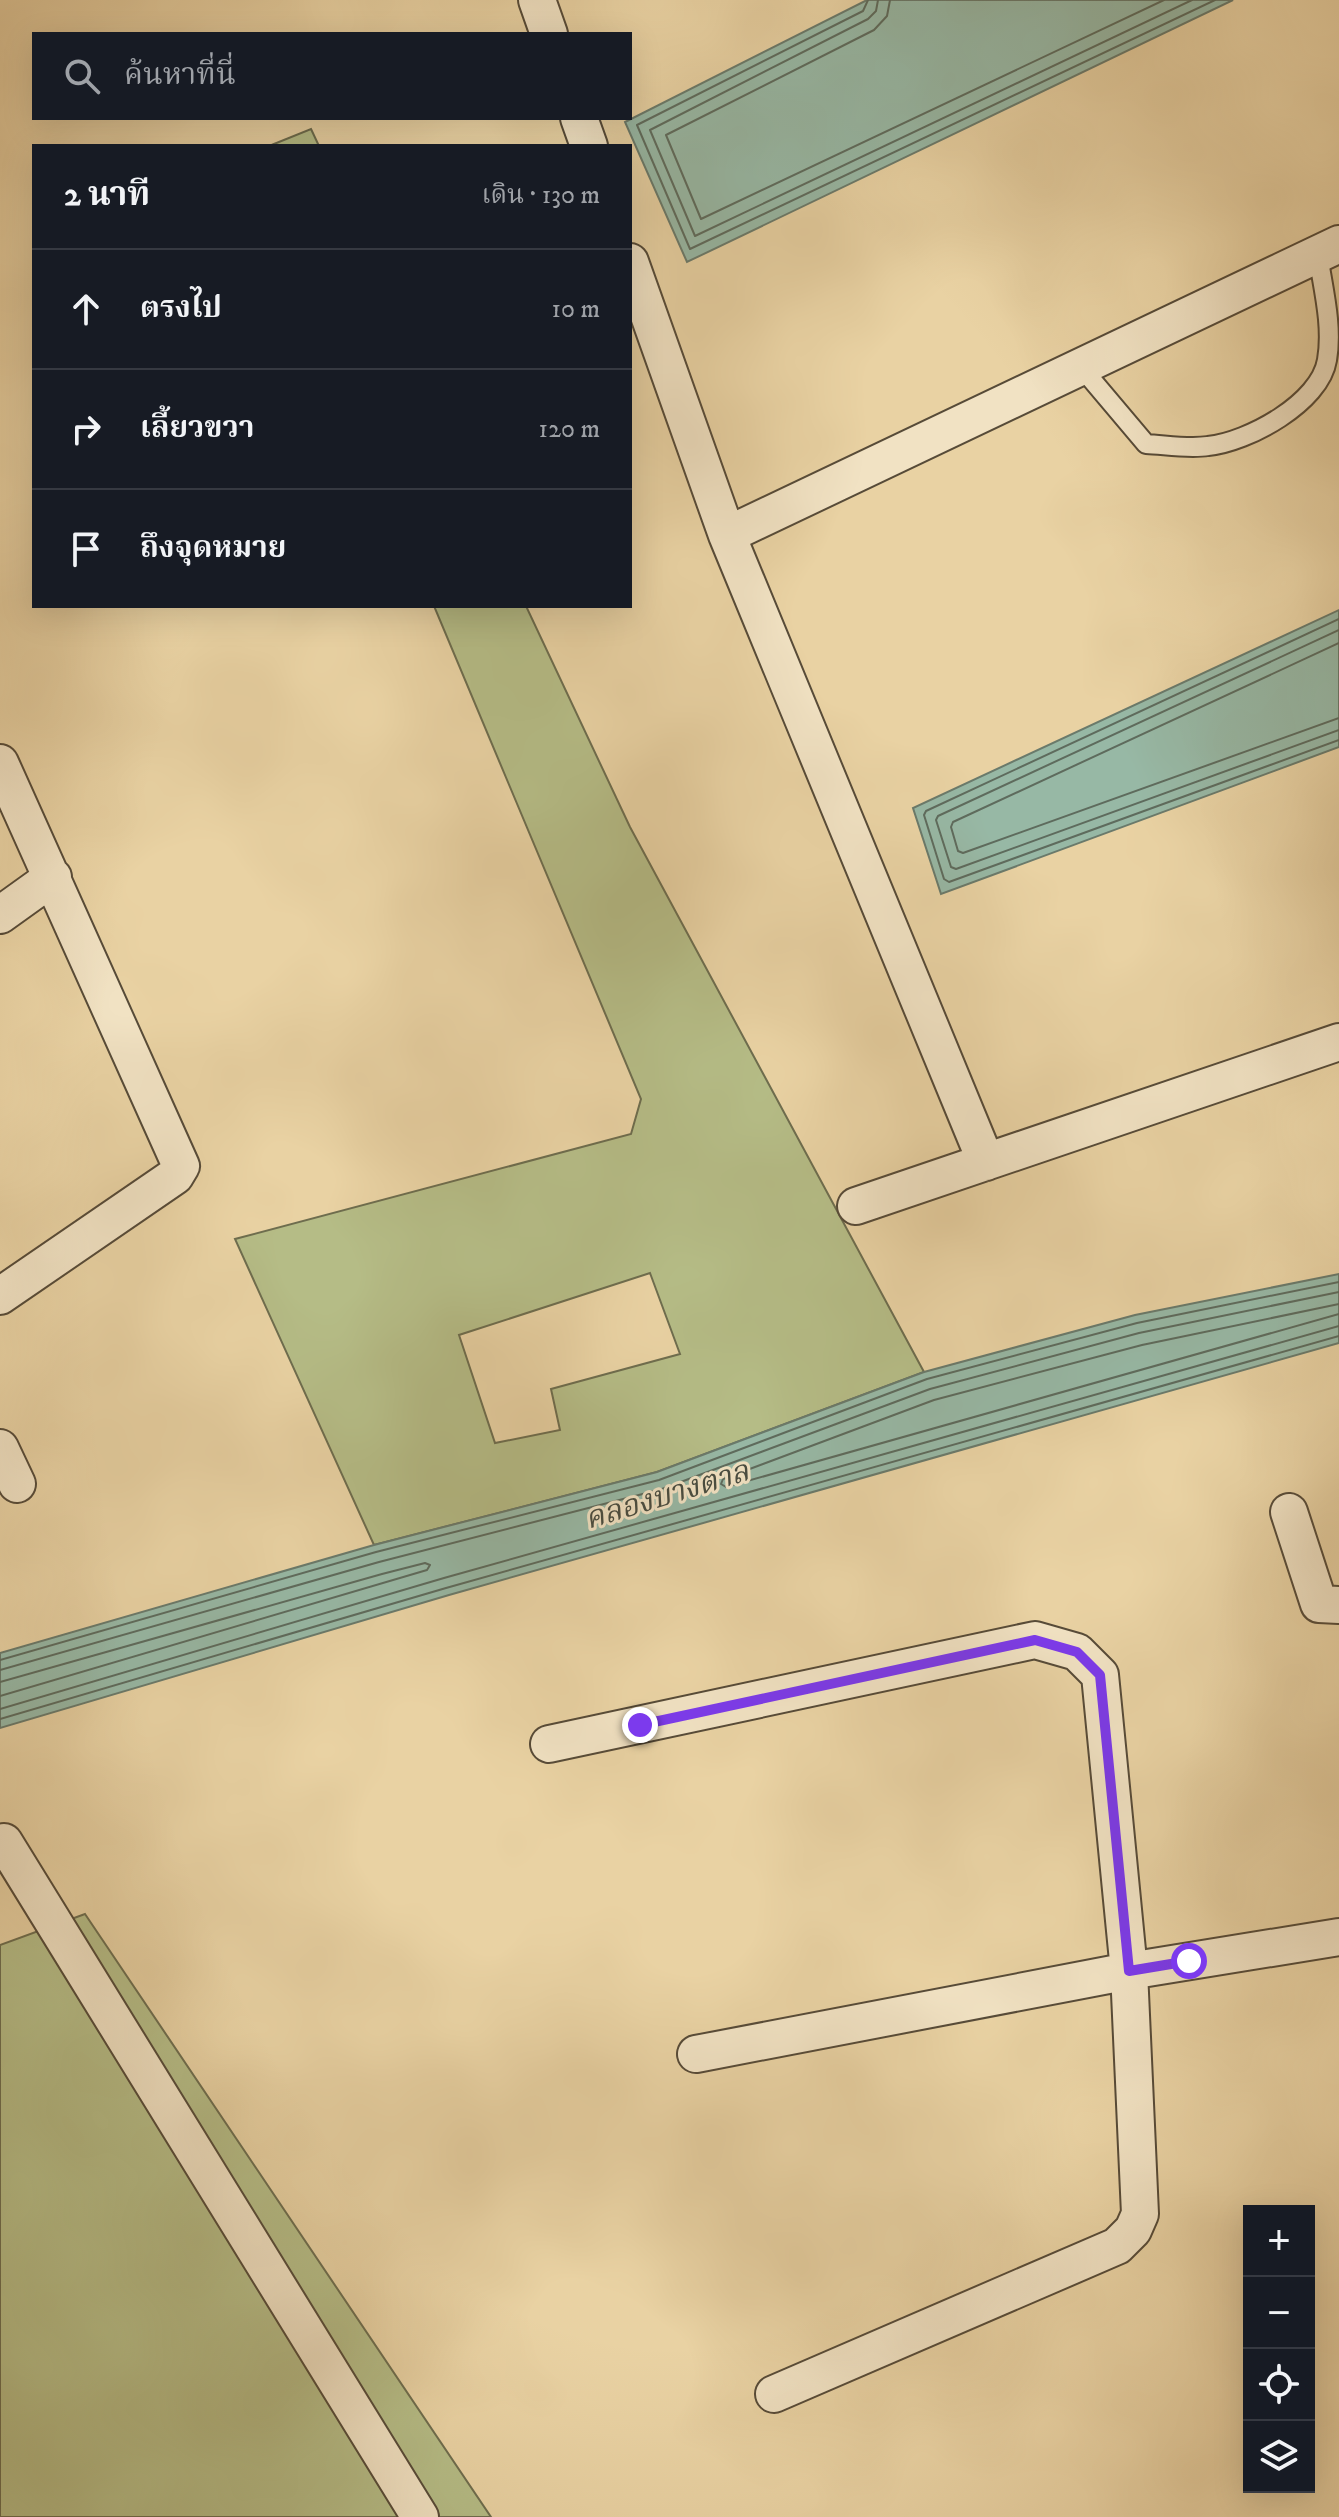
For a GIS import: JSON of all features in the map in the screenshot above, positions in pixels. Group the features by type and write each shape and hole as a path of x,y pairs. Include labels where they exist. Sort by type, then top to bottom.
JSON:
{"street":[{"path":"537,0 548,32"},
{"path":"580,120 588,144"},
{"path":"727,535 1329,250"},
{"path":"632,268 727,535 986,1162"},
{"path":"0,763 181,1166 175,1176 0,1296"},
{"path":"0,915 53,877"},
{"path":"856,1206 1339,1042"},
{"path":"0,1448 17,1484"},
{"path":"1289,1512 1319,1604 1339,1605"},
{"path":"549,1744 1035,1640 1077,1652 1100,1675 1129,1971 1140,2214 1133,2230 1117,2246 774,2394"},
{"path":"4,1842 420,2517"},
{"path":"696,2054 1129,1971 1339,1937"}],"lane":[{"path":"1081,367 1146,444 1209,446 1259,429 1307,399 1327,362 1329,250"}],"green space":[{"path":"311,129 318,144 274,144"},
{"path":"435,608 527,608 630,827 924,1372 657,1472 374,1545 235,1239 631,1134 641,1099","holes":["650,1273 680,1354 551,1389 560,1430 495,1443 459,1335"]},
{"path":"85,1914 491,2517 0,2517 0,1945"}],"water":[{"path":"867,0 1233,0 687,262 625,122"},
{"path":"1339,610 1339,747 941,894 913,808"},
{"name":"คลองบางตาล","path":"1339,1274 1339,1343 449,1595 0,1728 0,1653 374,1545 657,1472 924,1372 1135,1315"}],"route":[{"path":"640,1725 1035,1640 1077,1652 1100,1675 1129,1971 1189,1961"}]}
